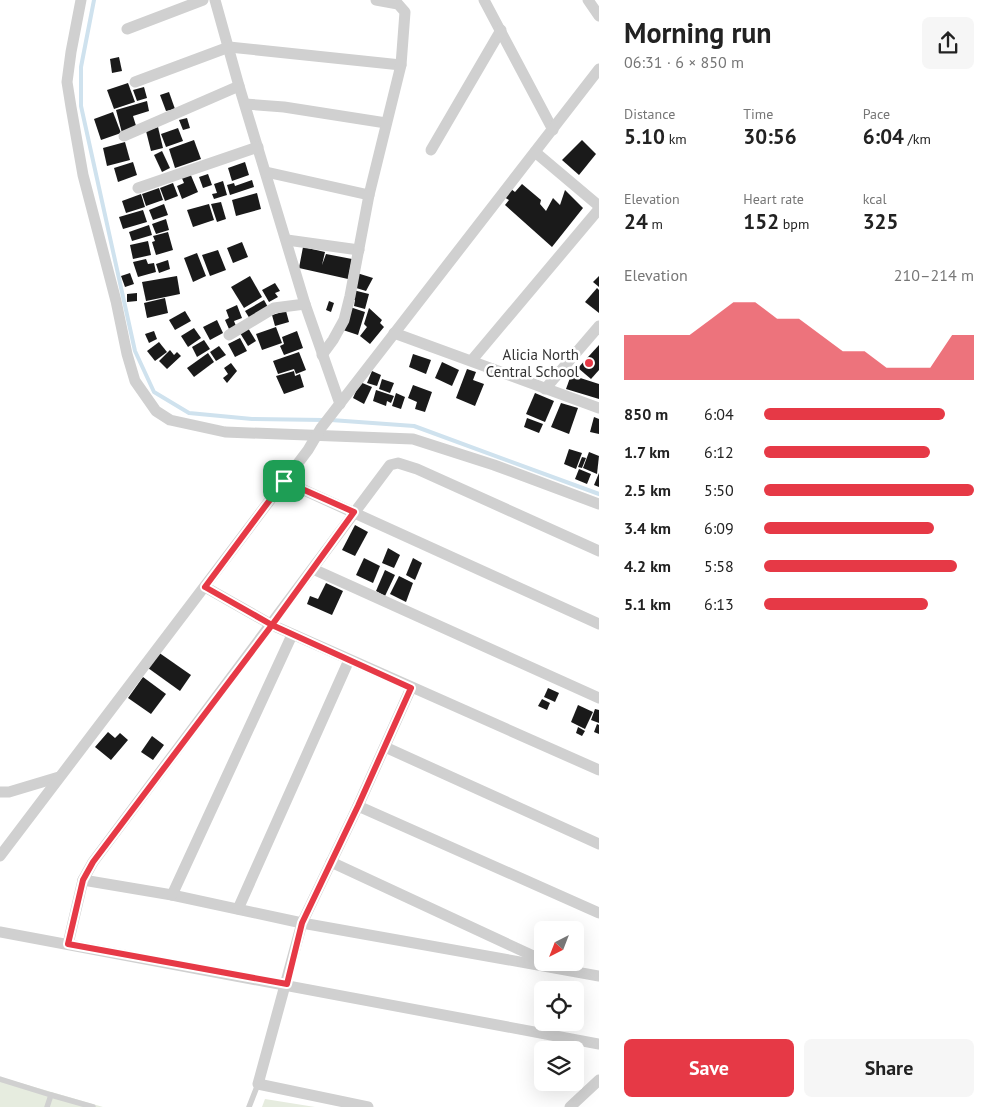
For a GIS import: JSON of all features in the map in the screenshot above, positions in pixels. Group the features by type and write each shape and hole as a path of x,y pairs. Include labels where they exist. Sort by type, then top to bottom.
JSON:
{"street":[{"path":"81,0 68,74 71,107 83,174 135,381 156,411 170,420 225,432 319,431 413,439 494,465 599,504"},
{"path":"127,29 203,0"},
{"path":"215,0 239,86 337,408"},
{"path":"322,355 344,320 369,194 401,65 405,12 398,4 378,0"},
{"path":"484,0 553,130"},
{"path":"588,0 599,16"},
{"path":"431,150 501,30"},
{"path":"135,82 229,47 401,65"},
{"path":"0,856 205,587 319,431 599,69"},
{"path":"124,136 239,86"},
{"path":"245,104 284,107 386,123"},
{"path":"138,188 258,147"},
{"path":"472,360 599,208 535,152"},
{"path":"266,172 369,194"},
{"path":"287,240 359,250"},
{"path":"229,335 274,308 305,304"},
{"path":"545,389 599,326"},
{"path":"394,333 599,408"},
{"path":"68,944 83,880 116,829 272,625 384,470 390,465 398,463 418,469 599,551"},
{"path":"284,481 599,624"},
{"path":"313,569 599,698"},
{"path":"205,587 292,635 599,770"},
{"path":"172,895 292,635"},
{"path":"238,909 349,660"},
{"path":"368,1107 258,1084 287,984 302,923 358,806 411,688"},
{"path":"385,747 599,844"},
{"path":"0,792 10,792 60,777"},
{"path":"358,806 599,913"},
{"path":"331,862 534,956"},
{"path":"83,880 172,895 302,923 534,965"},
{"path":"0,932 287,984 599,1044"},
{"path":"569,971 599,976"},
{"path":"570,1107 599,1080"}],"lane":[{"path":"0,1079 92,1107"},
{"path":"249,1107 258,1084"},
{"path":"47,1107 51,1095"}],"shaded area":[{"path":"0,1077 103,1107 0,1107"},
{"path":"265,1099 315,1107 262,1107"}],"building":[{"path":"119,57 122,71 112,73 110,59"},
{"path":"128,83 135,102 114,109 107,90"},
{"path":"144,87 147,98 137,101 133,90"},
{"path":"169,92 175,109 166,111 160,95"},
{"path":"147,101 149,111 133,116 137,129 122,133 116,110"},
{"path":"113,112 121,133 101,140 94,119"},
{"path":"187,118 190,128 183,130 179,120"},
{"path":"158,127 163,148 151,151 146,131"},
{"path":"178,128 183,141 166,147 161,134"},
{"path":"194,140 201,159 175,168 169,149"},
{"path":"582,140 596,154 579,175 562,160"},
{"path":"125,142 130,160 107,166 103,148"},
{"path":"162,151 170,168 162,172 154,155"},
{"path":"133,162 137,175 118,182 114,168"},
{"path":"245,162 249,175 232,181 228,168"},
{"path":"190,173 198,192 182,199 177,186 184,183 181,176"},
{"path":"208,174 212,185 203,188 199,177"},
{"path":"252,180 254,187 230,195 227,185 234,183 235,186"},
{"path":"223,181 227,195 214,199 212,194 217,193 214,184"},
{"path":"173,183 178,196 165,201 160,188"},
{"path":"522,184 541,200 540,204 546,211 553,198 560,205 565,190 583,208 552,247 505,205 509,200 504,197 511,189 515,192"},
{"path":"159,188 163,200 146,206 142,194"},
{"path":"257,193 261,209 236,216 232,200"},
{"path":"141,194 145,207 126,213 122,201"},
{"path":"221,202 226,219 217,222 211,204"},
{"path":"164,204 168,215 153,220 149,210"},
{"path":"209,204 214,220 193,227 187,210"},
{"path":"143,210 147,222 123,229 119,217"},
{"path":"166,219 169,230 156,234 152,224"},
{"path":"149,225 152,235 132,241 129,232"},
{"path":"168,232 173,250 156,255 152,242 155,241 153,236"},
{"path":"148,241 151,255 133,259 130,245"},
{"path":"242,242 248,257 233,263 227,248"},
{"path":"303,247 325,252 322,265 326,254 352,259 348,279 299,268"},
{"path":"218,250 226,270 210,276 202,255"},
{"path":"197,253 206,276 193,282 184,258"},
{"path":"146,259 148,264 154,263 156,272 138,277 133,262"},
{"path":"168,260 170,269 159,273 156,264"},
{"path":"130,273 134,284 125,287 121,276"},
{"path":"357,273 373,278 366,291 353,287"},
{"path":"177,276 180,294 146,301 142,282"},
{"path":"250,276 262,297 244,308 231,287"},
{"path":"599,276 599,287 593,282"},
{"path":"275,283 280,291 275,293 278,297 269,302 262,290"},
{"path":"597,288 599,290 599,313 585,302"},
{"path":"353,290 369,294 365,309 354,306 355,300 351,299"},
{"path":"137,293 137,301 127,302 127,294"},
{"path":"165,298 168,313 147,318 144,303"},
{"path":"264,300 269,309 250,319 245,311"},
{"path":"329,301 334,303 331,312 326,310"},
{"path":"237,305 242,318 234,321 236,326 229,329 225,320 229,318 226,310"},
{"path":"350,307 365,312 358,335 343,330"},
{"path":"369,308 382,320 380,323 384,327 370,344 360,336 367,327 364,324"},
{"path":"185,311 191,321 175,330 169,320"},
{"path":"286,311 289,322 275,326 272,315"},
{"path":"217,320 223,333 210,340 203,327"},
{"path":"276,327 282,343 262,350 256,334"},
{"path":"194,328 201,338 188,347 181,336"},
{"path":"248,328 256,341 248,346 240,333"},
{"path":"154,331 157,339 149,343 145,334"},
{"path":"297,331 303,348 284,355 280,346 284,344 282,337"},
{"path":"240,338 247,351 235,357 228,344"},
{"path":"204,340 210,349 197,357 192,347"},
{"path":"159,342 167,352 155,361 147,351"},
{"path":"599,345 599,370 591,379 578,368"},
{"path":"219,346 226,355 216,361 210,352"},
{"path":"170,350 174,355 177,352 181,356 167,369 159,361"},
{"path":"299,352 306,370 296,374 294,369 278,374 273,361"},
{"path":"208,353 214,362 194,377 187,368"},
{"path":"413,354 431,360 426,374 409,367"},
{"path":"442,362 459,370 452,386 435,378"},
{"path":"231,363 237,371 227,383 223,378 228,374 224,368"},
{"path":"467,369 476,372 473,380 484,384 475,406 456,398"},
{"path":"294,371 295,376 300,374 304,387 284,394 276,376"},
{"path":"372,371 381,375 377,386 367,383"},
{"path":"571,375 599,384 599,399 566,389"},
{"path":"382,379 394,383 390,393 379,389"},
{"path":"360,382 372,387 364,404 353,398"},
{"path":"413,385 432,392 425,412 415,409 417,402 408,398"},
{"path":"376,390 394,396 391,403 387,401 386,406 373,401"},
{"path":"396,393 405,397 401,409 392,406"},
{"path":"535,393 554,401 545,422 526,414"},
{"path":"561,403 578,408 569,434 551,427"},
{"path":"594,417 599,419 599,434 590,432"},
{"path":"527,418 543,424 539,433 524,427"},
{"path":"569,449 582,453 576,469 564,464"},
{"path":"589,452 599,456 597,474 583,468"},
{"path":"582,457 586,458 582,468 578,467"},
{"path":"579,469 591,474 587,484 575,479"},
{"path":"599,473 599,487 594,485"},
{"path":"355,525 368,532 355,556 342,550"},
{"path":"388,548 400,555 394,568 382,563"},
{"path":"364,558 380,566 373,583 356,575"},
{"path":"413,558 422,563 415,580 406,575"},
{"path":"385,570 395,575 385,596 376,591"},
{"path":"399,576 413,583 406,602 390,594"},
{"path":"326,583 343,591 332,615 307,604 310,596 318,599"},
{"path":"158,652 191,675 180,691 148,668"},
{"path":"143,677 166,694 151,714 128,698"},
{"path":"548,688 559,693 555,702 544,697"},
{"path":"542,699 550,703 547,710 538,706"},
{"path":"578,705 593,712 585,729 571,722"},
{"path":"595,709 599,710 599,723 591,720"},
{"path":"597,724 599,725 599,734 594,732"},
{"path":"578,727 585,731 582,736 576,733"},
{"path":"108,732 115,738 120,733 128,740 111,760 95,747"},
{"path":"152,736 164,745 153,760 141,752"}],"waterway":[{"path":"94,0 81,67 81,106 135,351 154,392 189,413 252,419 324,420"},
{"path":"331,420 414,426 599,494"}],"place":[{"name":"Alicia North Central School","path":"589,363"}],"route":[{"path":"284,481 205,587 272,625 116,829 93,862 83,880 68,944 287,984 302,923 358,806 411,688 272,625 354,512 284,481"}]}
